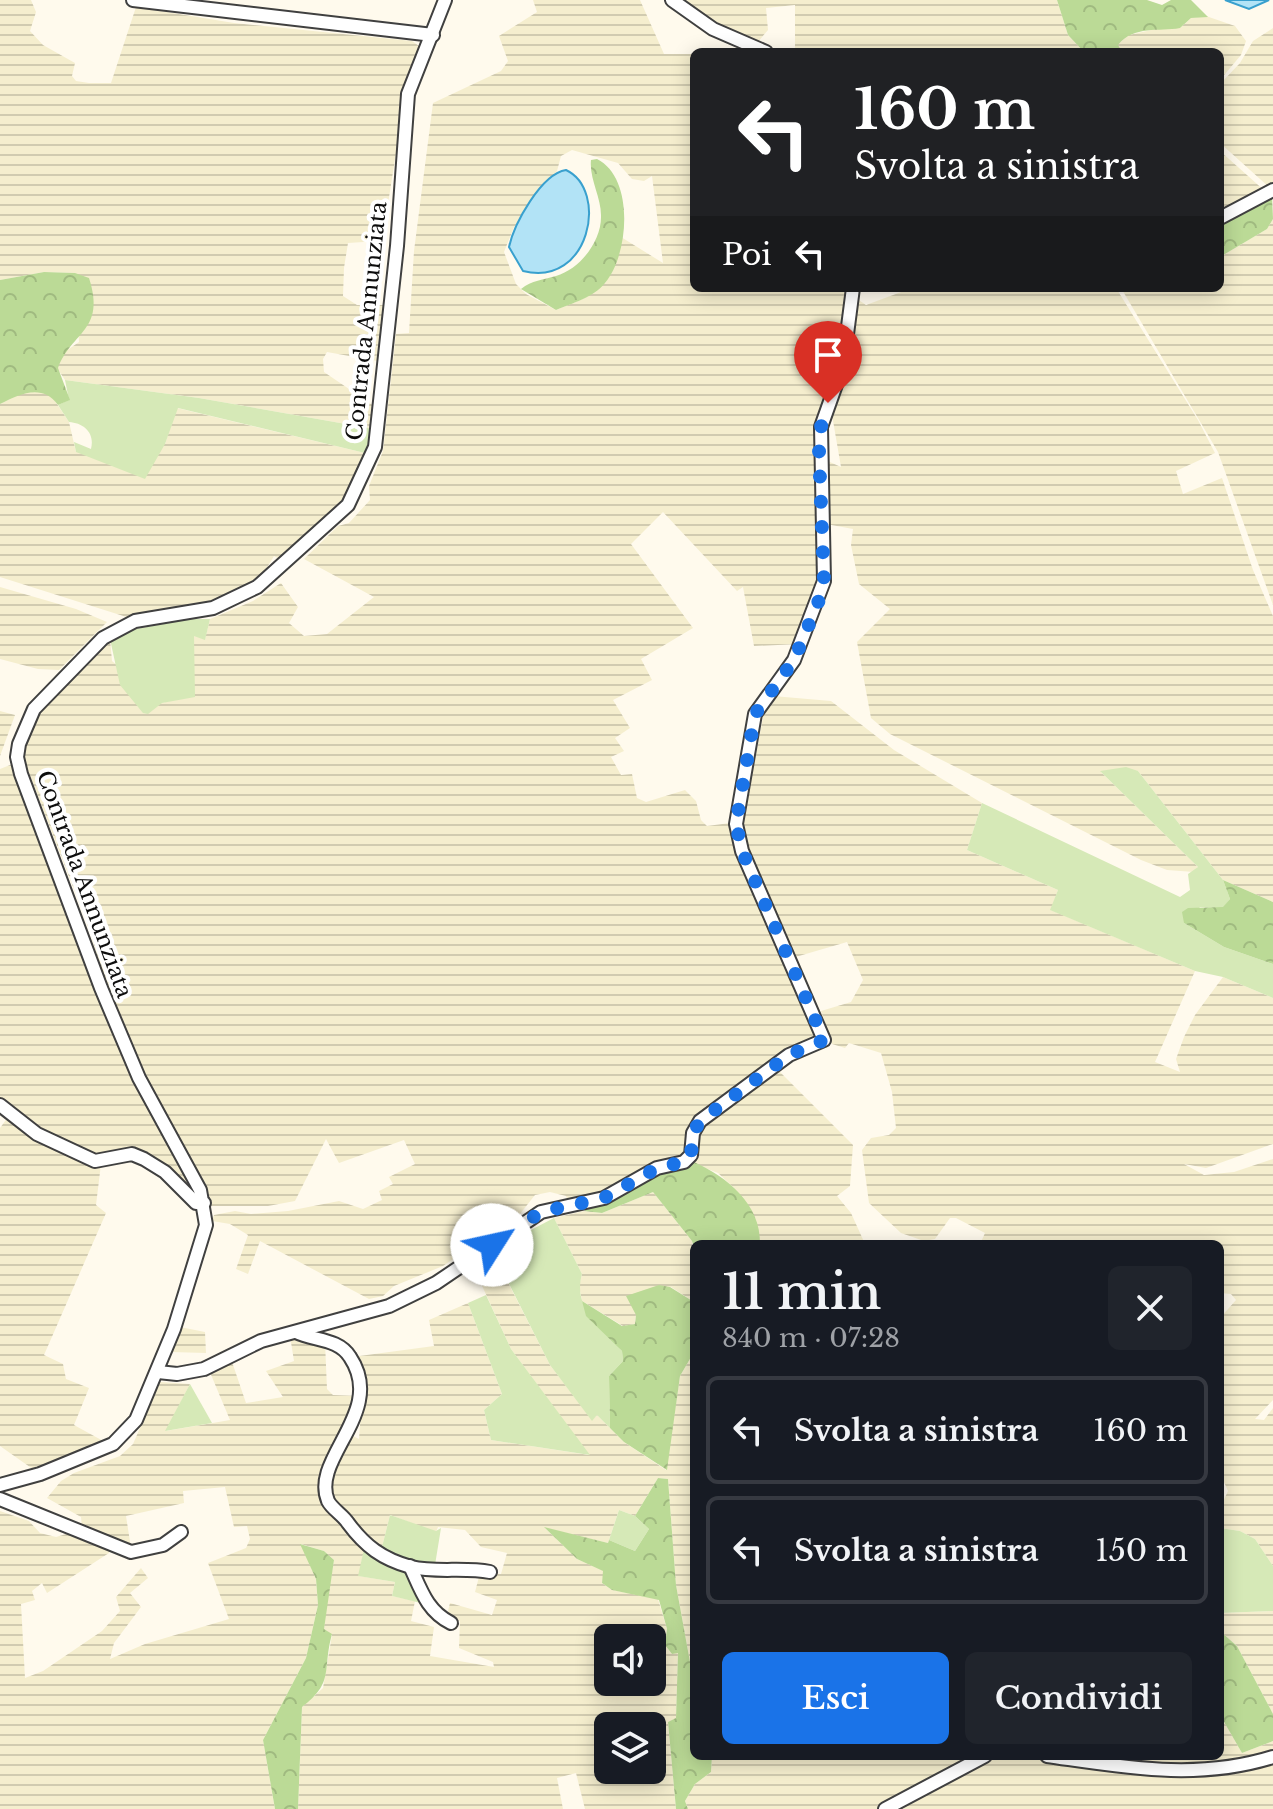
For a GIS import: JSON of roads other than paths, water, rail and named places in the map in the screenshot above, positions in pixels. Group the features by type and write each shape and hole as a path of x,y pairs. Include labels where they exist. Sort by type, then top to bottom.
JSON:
{"street":[{"path":"133,0 433,35"},
{"name":"Contrada Annunziata","path":"205,1209 170,1130 139,1078 101,988 21,774 17,757 19,744 34,709 103,638 135,621 213,608 257,587 348,505 375,447 397,246 408,94 445,0"},
{"path":"672,0 713,29 757,48"},
{"path":"1224,216 1273,190"},
{"path":"158,1372 177,1374 204,1369 245,1347 389,1306 436,1283 541,1212 604,1198 657,1168 684,1162 691,1155 693,1133 700,1121 789,1055 824,1040 742,851 736,824 758,705 794,660 824,581 821,427 843,365 853,292"},
{"path":"0,1105 37,1134 95,1161 132,1154 144,1159 165,1172 205,1209 204,1239 158,1372 136,1420 113,1444 40,1474 0,1485"},
{"path":"296,1332 340,1346 356,1370 357,1414 325,1485 328,1503 369,1549 410,1566 462,1567 490,1572"},
{"path":"0,1499 131,1552 163,1545 181,1532"},
{"path":"410,1566 426,1603 436,1615 451,1623"},
{"path":"1079,1760 1184,1773 1273,1757"},
{"path":"885,1809 977,1760"}],"water":[{"path":"1225,0 1269,0 1249,9"},
{"path":"566,170 579,181 587,197 589,215 586,234 577,252 564,265 546,272 523,271 509,247 516,226 538,190 547,180"}]}
